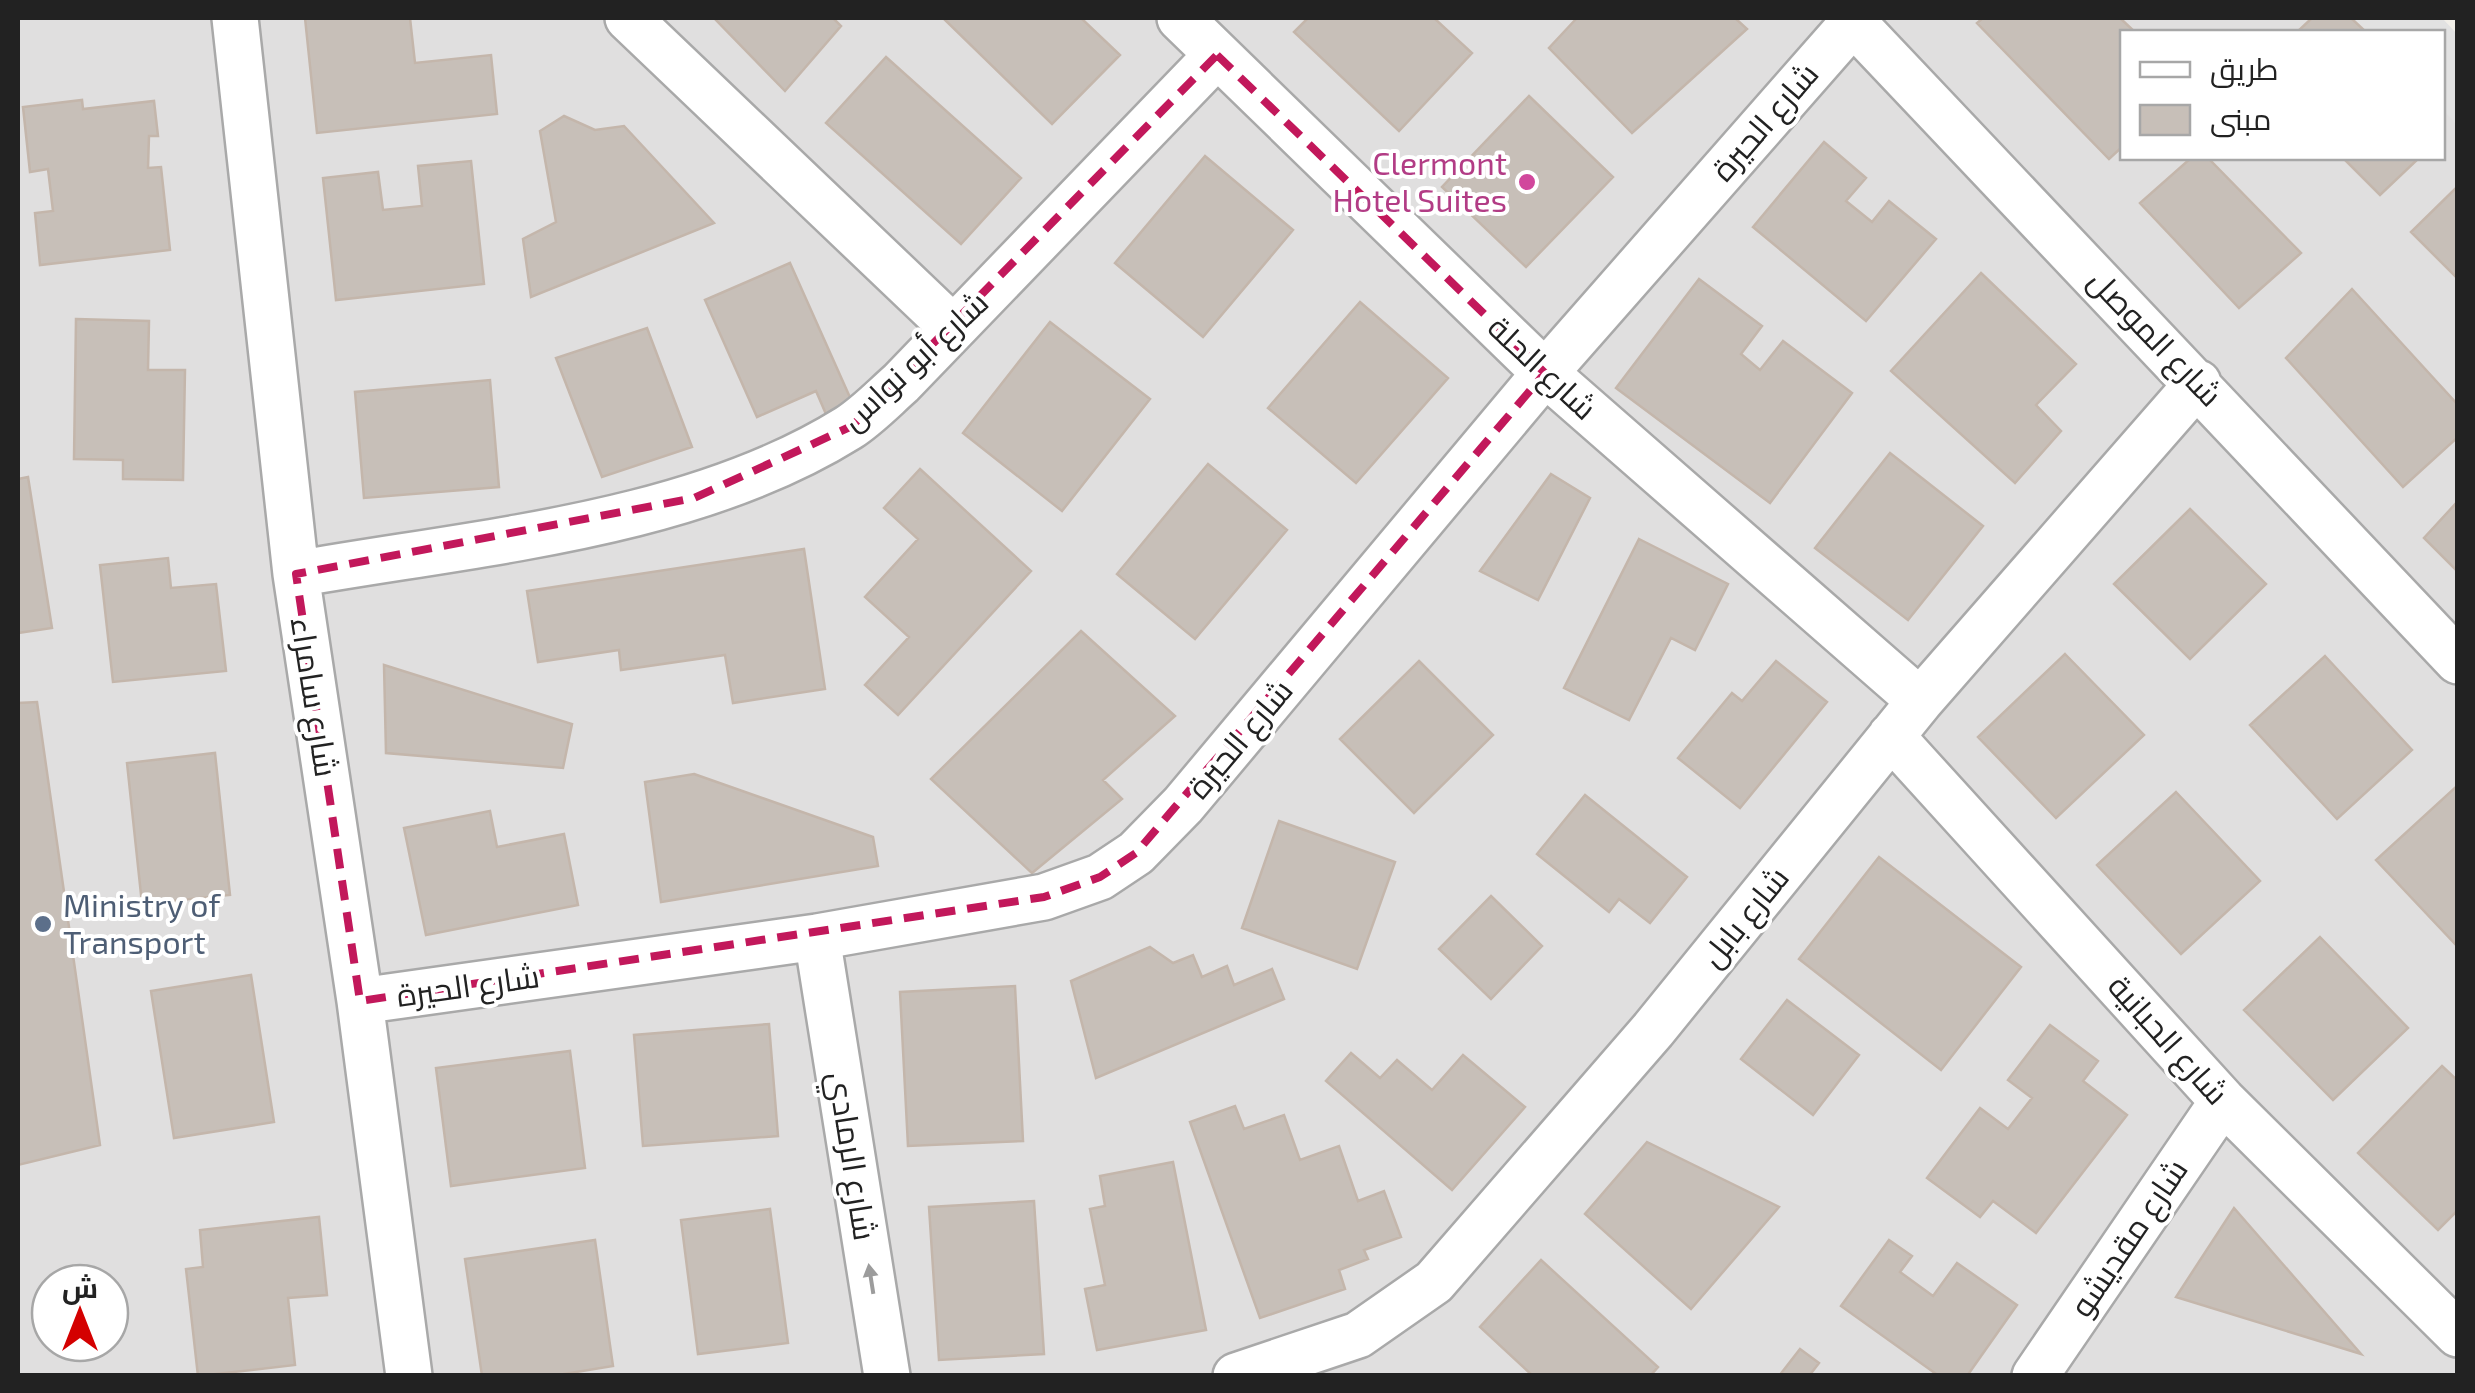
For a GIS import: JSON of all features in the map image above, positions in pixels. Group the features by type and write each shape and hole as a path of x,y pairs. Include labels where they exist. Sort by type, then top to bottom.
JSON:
{"street":[{"name":"شارع سامراء","path":"235,18 296,574 360,1001 409,1376"},
{"path":"628,18 953,328"},
{"name":"شارع الحلة","path":"1180,18 1545,374 1920,700"},
{"name":"شارع الحيرة","path":"360,1001 817,937 1044,897 1100,877 1136,853 1183,805 1545,374 1853,19"},
{"name":"شارع الموصل","path":"1853,19 2458,661"},
{"name":"شارع أبو نواس","path":"296,574 612,518 694,498 756,476 852,426 953,328 1217,55"},
{"name":"شارع بابل","path":"1236,1376 1358,1335 1434,1282 1653,1030 1920,700 2198,382"},
{"name":"شارع الحبانية","path":"1891,736 2223,1101 2458,1334"},
{"name":"شارع الرمادي","path":"817,937 886,1376"},
{"name":"شارع مقديشو","path":"2035,1376 2223,1101"}],"highlighted area":[{"path":"1217,55 1545,373 1136,853 1100,877 1044,897 360,1001 296,574 694,498 852,426"}],"shaded area":[{"path":"18,18 2396,18 2408,30 2120,30 2120,160 2445,160 2445,69 2457,83 2457,1375 18,1375"},
{"path":"2351,18 2442,18 2457,34 2455,123 2445,112 2445,30 2364,30"}],"building":[{"path":"305,18 410,18 415,63 491,55 497,114 317,133"},
{"path":"714,18 833,18 841,26 785,91"},
{"path":"943,18 1081,18 1120,55 1052,124"},
{"path":"1308,18 1434,18 1472,53 1399,131 1294,32"},
{"path":"1577,18 1735,18 1747,29 1632,133 1549,48"},
{"path":"1983,18 2120,18 2133,30 2120,30 2120,149 2109,159 1977,23"},
{"path":"2312,18 2351,18 2364,30 2299,30"},
{"path":"886,57 1021,178 961,244 826,123"},
{"name":"Clermont Hotel Suites","path":"1529,96 1613,177 1526,267 1442,187"},
{"path":"82,100 83,109 154,101 158,136 149,136 148,168 161,167 170,250 40,265 35,213 53,211 48,169 30,172 23,107"},
{"path":"564,116 595,130 624,126 714,223 531,297 523,239 556,222 540,131"},
{"path":"1824,142 1866,178 1846,201 1872,222 1889,201 1936,239 1866,321 1753,227"},
{"path":"1205,156 1293,230 1203,337 1115,263"},
{"path":"2189,160 2210,160 2301,253 2239,308 2140,203"},
{"path":"2345,160 2417,160 2380,195"},
{"path":"471,161 484,284 336,300 323,178 378,172 383,210 422,206 418,166"},
{"path":"2458,186 2458,279 2411,232"},
{"path":"790,263 852,402 826,414 816,391 757,417 705,300"},
{"path":"1981,273 2076,364 2036,405 2061,431 2015,483 1891,371"},
{"path":"1699,279 1762,326 1741,354 1760,370 1783,341 1852,393 1770,503 1616,388"},
{"path":"2352,289 2458,405 2458,437 2403,487 2286,358"},
{"path":"1360,302 1448,378 1356,483 1268,408"},
{"path":"76,319 149,321 148,370 185,370 183,480 123,479 123,460 74,459"},
{"path":"1050,322 1150,399 1062,511 963,433"},
{"path":"647,328 692,447 602,477 556,358"},
{"path":"490,380 499,487 364,498 355,392"},
{"path":"1890,453 1983,526 1908,620 1815,548"},
{"path":"1208,464 1287,530 1195,639 1117,574"},
{"path":"920,469 1031,571 898,715 865,685 909,637 865,597 918,539 884,508"},
{"path":"1551,474 1590,498 1538,600 1480,571"},
{"path":"28,477 52,628 18,633 18,479"},
{"path":"2458,501 2458,572 2424,538"},
{"path":"2190,509 2266,584 2190,659 2114,584"},
{"path":"1639,539 1728,584 1695,650 1671,638 1629,720 1564,688"},
{"path":"804,549 825,689 733,703 725,655 621,670 619,650 538,662 527,591"},
{"path":"168,558 171,588 216,584 226,671 113,682 100,565"},
{"path":"1081,631 1175,716 1103,780 1122,799 1032,873 931,779"},
{"path":"2065,654 2144,735 2056,818 1978,737"},
{"path":"2325,656 2412,750 2337,819 2250,725"},
{"path":"1419,661 1493,735 1414,813 1340,739"},
{"path":"1776,661 1827,702 1740,808 1678,758 1732,693 1742,701"},
{"path":"384,665 572,724 563,768 386,753"},
{"name":"Ministry of Transport","path":"37,702 100,1145 18,1165 18,703"},
{"path":"215,753 230,895 142,904 127,763"},
{"path":"694,774 873,837 878,866 661,902 645,782"},
{"path":"2458,785 2458,947 2376,860"},
{"path":"2176,792 2260,881 2181,954 2097,865"},
{"path":"1585,795 1687,877 1650,923 1619,899 1609,912 1537,854"},
{"path":"490,811 497,847 564,834 578,905 426,935 404,828"},
{"path":"1279,821 1395,862 1357,969 1242,928"},
{"path":"1879,857 2021,967 1941,1070 1799,959"},
{"path":"1491,896 1542,946 1491,999 1439,949"},
{"path":"2320,937 2408,1028 2333,1100 2244,1010"},
{"path":"1150,947 1173,963 1193,955 1202,977 1227,966 1234,985 1272,969 1284,999 1096,1078 1071,981"},
{"path":"251,975 274,1122 174,1138 151,991"},
{"path":"1015,986 1023,1141 908,1146 900,992"},
{"path":"1787,1000 1859,1055 1813,1115 1741,1059"},
{"path":"769,1024 778,1136 643,1146 634,1035"},
{"path":"2050,1025 2098,1061 2083,1081 2127,1115 2036,1233 1993,1201 1980,1217 1927,1178 1980,1108 2008,1129 2032,1098 2008,1080"},
{"path":"570,1051 585,1168 451,1186 436,1068"},
{"path":"1351,1053 1380,1078 1397,1060 1432,1090 1463,1055 1525,1107 1452,1190 1326,1081"},
{"path":"2442,1066 2458,1081 2458,1210 2438,1230 2358,1153"},
{"path":"1235,1106 1244,1129 1284,1115 1300,1160 1339,1146 1358,1201 1384,1191 1401,1237 1364,1250 1368,1259 1339,1270 1345,1289 1260,1318 1190,1122"},
{"path":"1647,1142 1779,1207 1691,1309 1585,1214"},
{"path":"1173,1162 1206,1330 1097,1350 1085,1289 1105,1285 1090,1209 1105,1206 1100,1176"},
{"path":"1034,1201 1044,1354 939,1360 929,1207"},
{"path":"2234,1208 2361,1354 2176,1297"},
{"path":"770,1209 788,1343 698,1354 681,1220"},
{"path":"319,1217 327,1295 288,1298 295,1365 198,1376 186,1269 203,1267 200,1230"},
{"path":"595,1240 613,1366 552,1376 482,1376 465,1259"},
{"path":"1889,1240 1912,1256 1900,1272 1933,1296 1957,1263 2017,1305 1967,1376 1939,1376 1841,1306"},
{"path":"1541,1260 1658,1367 1650,1376 1533,1376 1480,1327"},
{"path":"1800,1349 1819,1363 1809,1376 1779,1376"}],"place":[{"name":"Clermont Hotel Suites","path":"1527,182"},
{"name":"Ministry of Transport","path":"43,924"}]}
